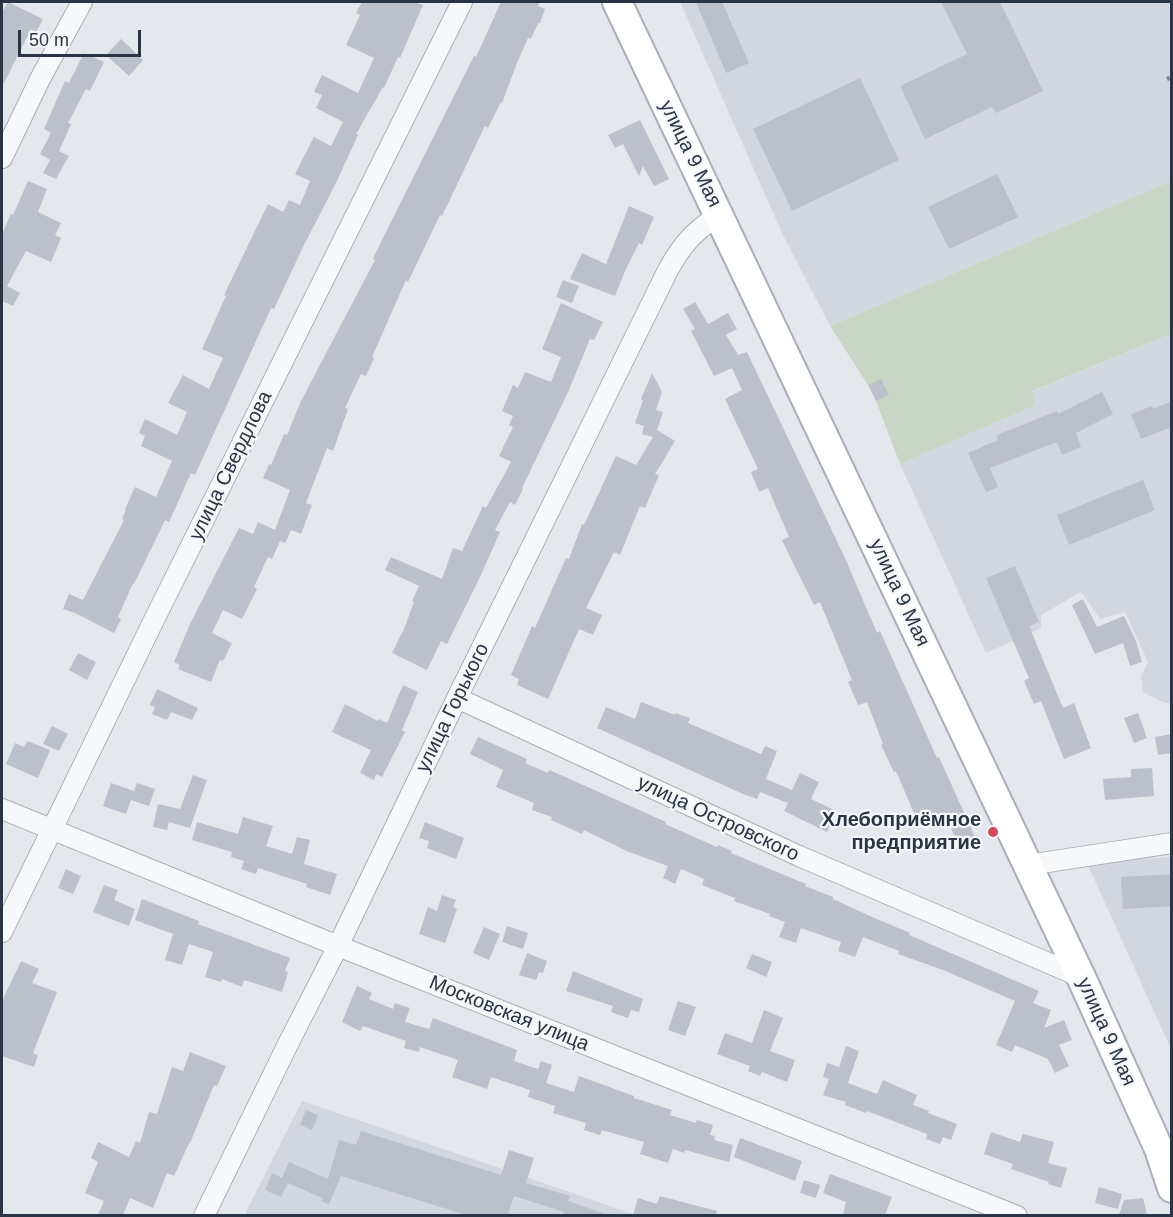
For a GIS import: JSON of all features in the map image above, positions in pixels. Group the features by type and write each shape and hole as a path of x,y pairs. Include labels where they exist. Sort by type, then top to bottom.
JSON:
{"street":[{"path":"2,158 82,2"},
{"name":"улица Свердлова","path":"2,932 152,624 462,2"},
{"name":"улица 9 Мая","path":"617,2 1082,977 1160,1149 1172,1188"},
{"name":"улица Горького","path":"204,1215 668,270 679,250 693,233 719,214"},
{"name":"улица Островского","path":"457,698 799,856 1082,977"},
{"name":"Московская улица","path":"2,809 338,946 1017,1215"},
{"path":"1028,865 1172,843"}],"shaded area":[{"path":"680,2 1171,2 1171,181 830,326 782,233"},
{"path":"1171,334 1171,703 1165,703 1143,692 1141,676 1148,662 1125,612 1100,619 1081,592 1041,615 1041,628 986,653 900,464 1034,405 1032,392"},
{"path":"1171,857 1171,1049 1087,863"},
{"path":"302,1101 567,1191 635,1215 244,1216"}],"green space":[{"path":"1171,181 1171,334 1033,391 1035,405 900,464 876,401 888,395 881,380 868,385 830,326"}],"building":[{"path":"8,2 43,19 36,32 31,29 2,87 2,12"},
{"path":"362,2 414,2 423,5 400,58 398,57 384,88 356,134 358,135 336,183 274,309 271,308 195,475 191,473 169,522 165,520 133,583 118,617 121,619 114,633 63,609 69,594 83,600 124,520 122,519 125,509 135,487 156,497 172,461 141,446 145,436 139,433 145,419 177,435 187,412 168,403 183,375 209,389 223,358 202,349 226,296 224,295 268,204 283,212 289,200 300,205 310,181 295,174 314,137 331,146 343,122 316,108 322,95 314,92 322,75 358,93 374,58 346,45 360,15 356,13"},
{"path":"501,2 540,2 538,6 545,9 531,39 528,38 502,103 488,128 485,126 408,282 406,280 366,376 361,374 345,408 348,409 333,451 327,448 306,503 312,505 301,534 291,530 285,543 280,541 272,559 268,557 254,587 257,589 242,619 223,610 212,633 232,643 223,661 220,660 211,682 178,669 180,665 174,662 190,624 239,528 253,534 258,522 275,530 290,490 263,478 375,260 373,259 379,246 474,56 476,57"},
{"path":"696,2 722,2 749,63 726,73"},
{"path":"941,2 1000,2 1043,91 996,113 992,107 925,139 900,86 967,54"},
{"path":"121,39 143,60 129,76 106,55"},
{"path":"84,53 104,62 90,91 86,89 68,123 71,124 59,151 69,156 56,179 43,173 50,160 40,154 51,133 44,129 65,81 69,83"},
{"path":"860,78 899,160 792,211 753,129"},
{"path":"640,120 669,179 654,186 643,166 639,176 623,144 615,148 608,135"},
{"path":"997,174 1018,217 949,249 928,207"},
{"path":"28,181 47,189 38,212 61,223 55,235 61,238 51,262 26,251 7,286 20,293 13,306 2,301 2,234"},
{"path":"629,206 654,217 642,245 639,243 625,271 615,296 570,279 582,253 606,264"},
{"path":"563,280 579,286 572,303 556,297"},
{"path":"695,302 708,324 728,313 737,329 726,335 738,355 747,352 845,558 877,633 880,631 976,839 959,846 945,815 919,825 896,771 894,772 881,745 883,744 867,702 858,705 848,682 852,680 820,602 814,605 782,540 789,537 768,488 759,492 751,472 758,469 725,399 742,390 732,368 714,376 691,331 695,329 683,309"},
{"path":"561,303 603,322 594,340 590,339 569,390 515,505 510,502 495,530 500,532 447,644 441,641 427,670 392,653 404,629 419,586 385,570 391,557 442,579 453,548 462,551 483,506 486,508 511,462 499,456 513,427 509,425 513,416 502,411 513,385 518,388 525,372 551,382 561,357 542,349"},
{"path":"652,373 662,392 656,410 663,412 657,430 675,441 655,474 659,475 645,508 640,506 620,555 614,552 586,608 602,615 593,635 579,629 548,699 517,685 519,679 511,675 532,626 535,628 616,456 636,465 653,437 642,434 644,426 635,423 643,400 641,399"},
{"path":"881,379 889,395 876,401 868,385"},
{"path":"1102,392 1113,414 1076,433 1081,447 1062,455 1057,442 990,468 998,487 986,492 968,453 998,440 997,435 1057,411 1058,414"},
{"path":"1172,401 1172,427 1141,439 1131,414 1152,406 1153,409"},
{"path":"1143,480 1155,510 1069,545 1057,515"},
{"path":"1015,566 1039,622 1029,626 1063,708 1074,703 1091,748 1064,759 1041,701 1034,704 1024,681 1029,678 986,578"},
{"path":"1083,599 1097,627 1124,616 1136,641 1142,662 1130,666 1123,643 1095,654 1072,605"},
{"path":"78,653 96,662 87,680 69,670"},
{"path":"403,685 418,692 402,730 405,732 382,777 376,774 374,780 360,773 371,750 332,732 345,704 378,721 379,719 387,723"},
{"path":"157,689 198,708 192,720 171,712 167,720 152,714 155,707 150,705"},
{"path":"641,702 675,715 675,713 690,718 688,723 761,754 765,746 777,751 766,779 792,790 800,773 819,782 811,799 836,811 827,832 784,811 788,803 760,792 757,799 743,794 597,728 606,707 635,719"},
{"path":"1138,713 1147,738 1134,743 1124,718"},
{"path":"52,726 68,734 59,751 43,744"},
{"path":"1172,734 1172,753 1158,755 1155,737"},
{"path":"478,737 527,759 525,763 548,773 549,770 563,776 666,822 665,824 806,884 805,886 910,933 909,935 1039,991 1033,1003 1051,1010 1044,1028 1064,1020 1072,1040 1059,1045 1069,1066 1055,1073 1048,1059 1015,1045 1012,1052 996,1045 1015,1001 943,970 898,954 899,951 863,937 855,957 838,951 841,942 801,928 796,943 779,937 785,922 702,885 704,879 681,869 675,884 663,878 668,866 629,852 584,830 582,834 551,820 552,817 532,810 534,803 496,787 503,770 470,754"},
{"path":"27,741 50,750 38,778 6,764 15,743 24,747"},
{"path":"1152,768 1154,796 1105,800 1103,779 1131,777 1131,769"},
{"path":"193,775 207,780 190,828 169,822 167,830 153,827 158,804 180,809"},
{"path":"111,783 134,791 137,783 155,789 149,806 131,800 126,814 103,806"},
{"path":"243,817 273,826 266,846 292,854 297,837 310,840 304,864 337,874 330,895 306,887 307,884 258,868 256,874 241,869 244,861 231,857 232,852 192,840 197,822 238,834"},
{"path":"425,822 464,838 456,859 427,848 429,841 419,838"},
{"path":"66,869 81,876 73,894 58,888"},
{"path":"1172,874 1172,906 1123,909 1121,877"},
{"path":"104,885 118,890 114,900 135,909 129,926 93,912"},
{"path":"442,895 456,900 453,907 457,909 445,943 419,934 428,907 437,911"},
{"path":"142,899 199,921 198,924 290,958 285,971 288,972 282,992 244,980 242,987 222,979 221,982 205,977 213,952 189,944 182,965 165,960 173,934 135,920"},
{"path":"507,926 528,933 523,949 502,942"},
{"path":"484,927 500,934 489,960 473,953"},
{"path":"527,953 547,961 543,973 539,972 536,980 519,975"},
{"path":"752,954 772,962 766,977 746,968"},
{"path":"21,961 39,969 32,983 57,992 33,1053 38,1055 34,1067 2,1056 2,1001"},
{"path":"573,971 643,999 639,1012 631,1010 628,1018 611,1012 613,1006 566,991"},
{"path":"357,986 372,993 369,999 393,1009 395,1003 410,1008 405,1022 429,1029 433,1018 517,1050 514,1061 538,1069 541,1061 552,1065 546,1083 574,1092 579,1076 672,1110 670,1115 696,1123 697,1120 713,1125 710,1135 715,1136 714,1140 733,1145 729,1162 673,1149 668,1163 640,1154 644,1142 602,1130 600,1135 584,1130 586,1123 553,1113 555,1106 528,1097 530,1090 491,1077 487,1089 452,1077 458,1060 420,1047 419,1052 404,1048 406,1041 363,1026 360,1031 342,1022"},
{"path":"678,1001 696,1007 685,1036 668,1030"},
{"path":"764,1010 783,1018 770,1051 795,1060 787,1082 762,1072 760,1076 748,1071 750,1066 717,1054 725,1033 752,1043"},
{"path":"846,1046 859,1051 848,1083 877,1094 883,1080 917,1095 913,1105 957,1124 951,1140 943,1137 940,1144 926,1139 927,1134 823,1095 829,1079 823,1077 827,1063 839,1067"},
{"path":"190,1052 226,1066 217,1086 214,1085 174,1176 167,1173 153,1208 130,1198 123,1215 98,1215 104,1201 85,1193 98,1162 91,1158 98,1142 129,1157 136,1141 140,1143 149,1112 157,1114 172,1067 183,1071"},
{"path":"306,1110 318,1115 312,1130 300,1125"},
{"path":"361,1131 501,1175 509,1150 534,1158 526,1183 570,1196 568,1201 603,1213 603,1215 563,1215 565,1210 564,1212 514,1196 508,1215 466,1215 341,1176 329,1204 321,1201 322,1198 288,1183 281,1197 265,1190 272,1173 282,1178 289,1162 328,1179 339,1140 356,1145"},
{"path":"991,1132 1020,1142 1023,1134 1054,1142 1048,1163 1067,1168 1061,1188 1011,1169 1013,1164 984,1154"},
{"path":"740,1138 802,1161 795,1181 734,1157"},
{"path":"830,1174 892,1197 885,1215 843,1215 846,1202 823,1193"},
{"path":"804,1180 820,1185 816,1198 800,1193"},
{"path":"1099,1187 1122,1194 1118,1209 1095,1203"},
{"path":"660,1196 717,1211 716,1215 633,1215 638,1198 657,1204"},
{"path":"1143,1198 1147,1215 1119,1215 1124,1200"}],"railway":[{"path":"1167,79 1172,77"}],"place":[{"name":"Хлебоприёмное предприятие","path":"993,832"}]}
